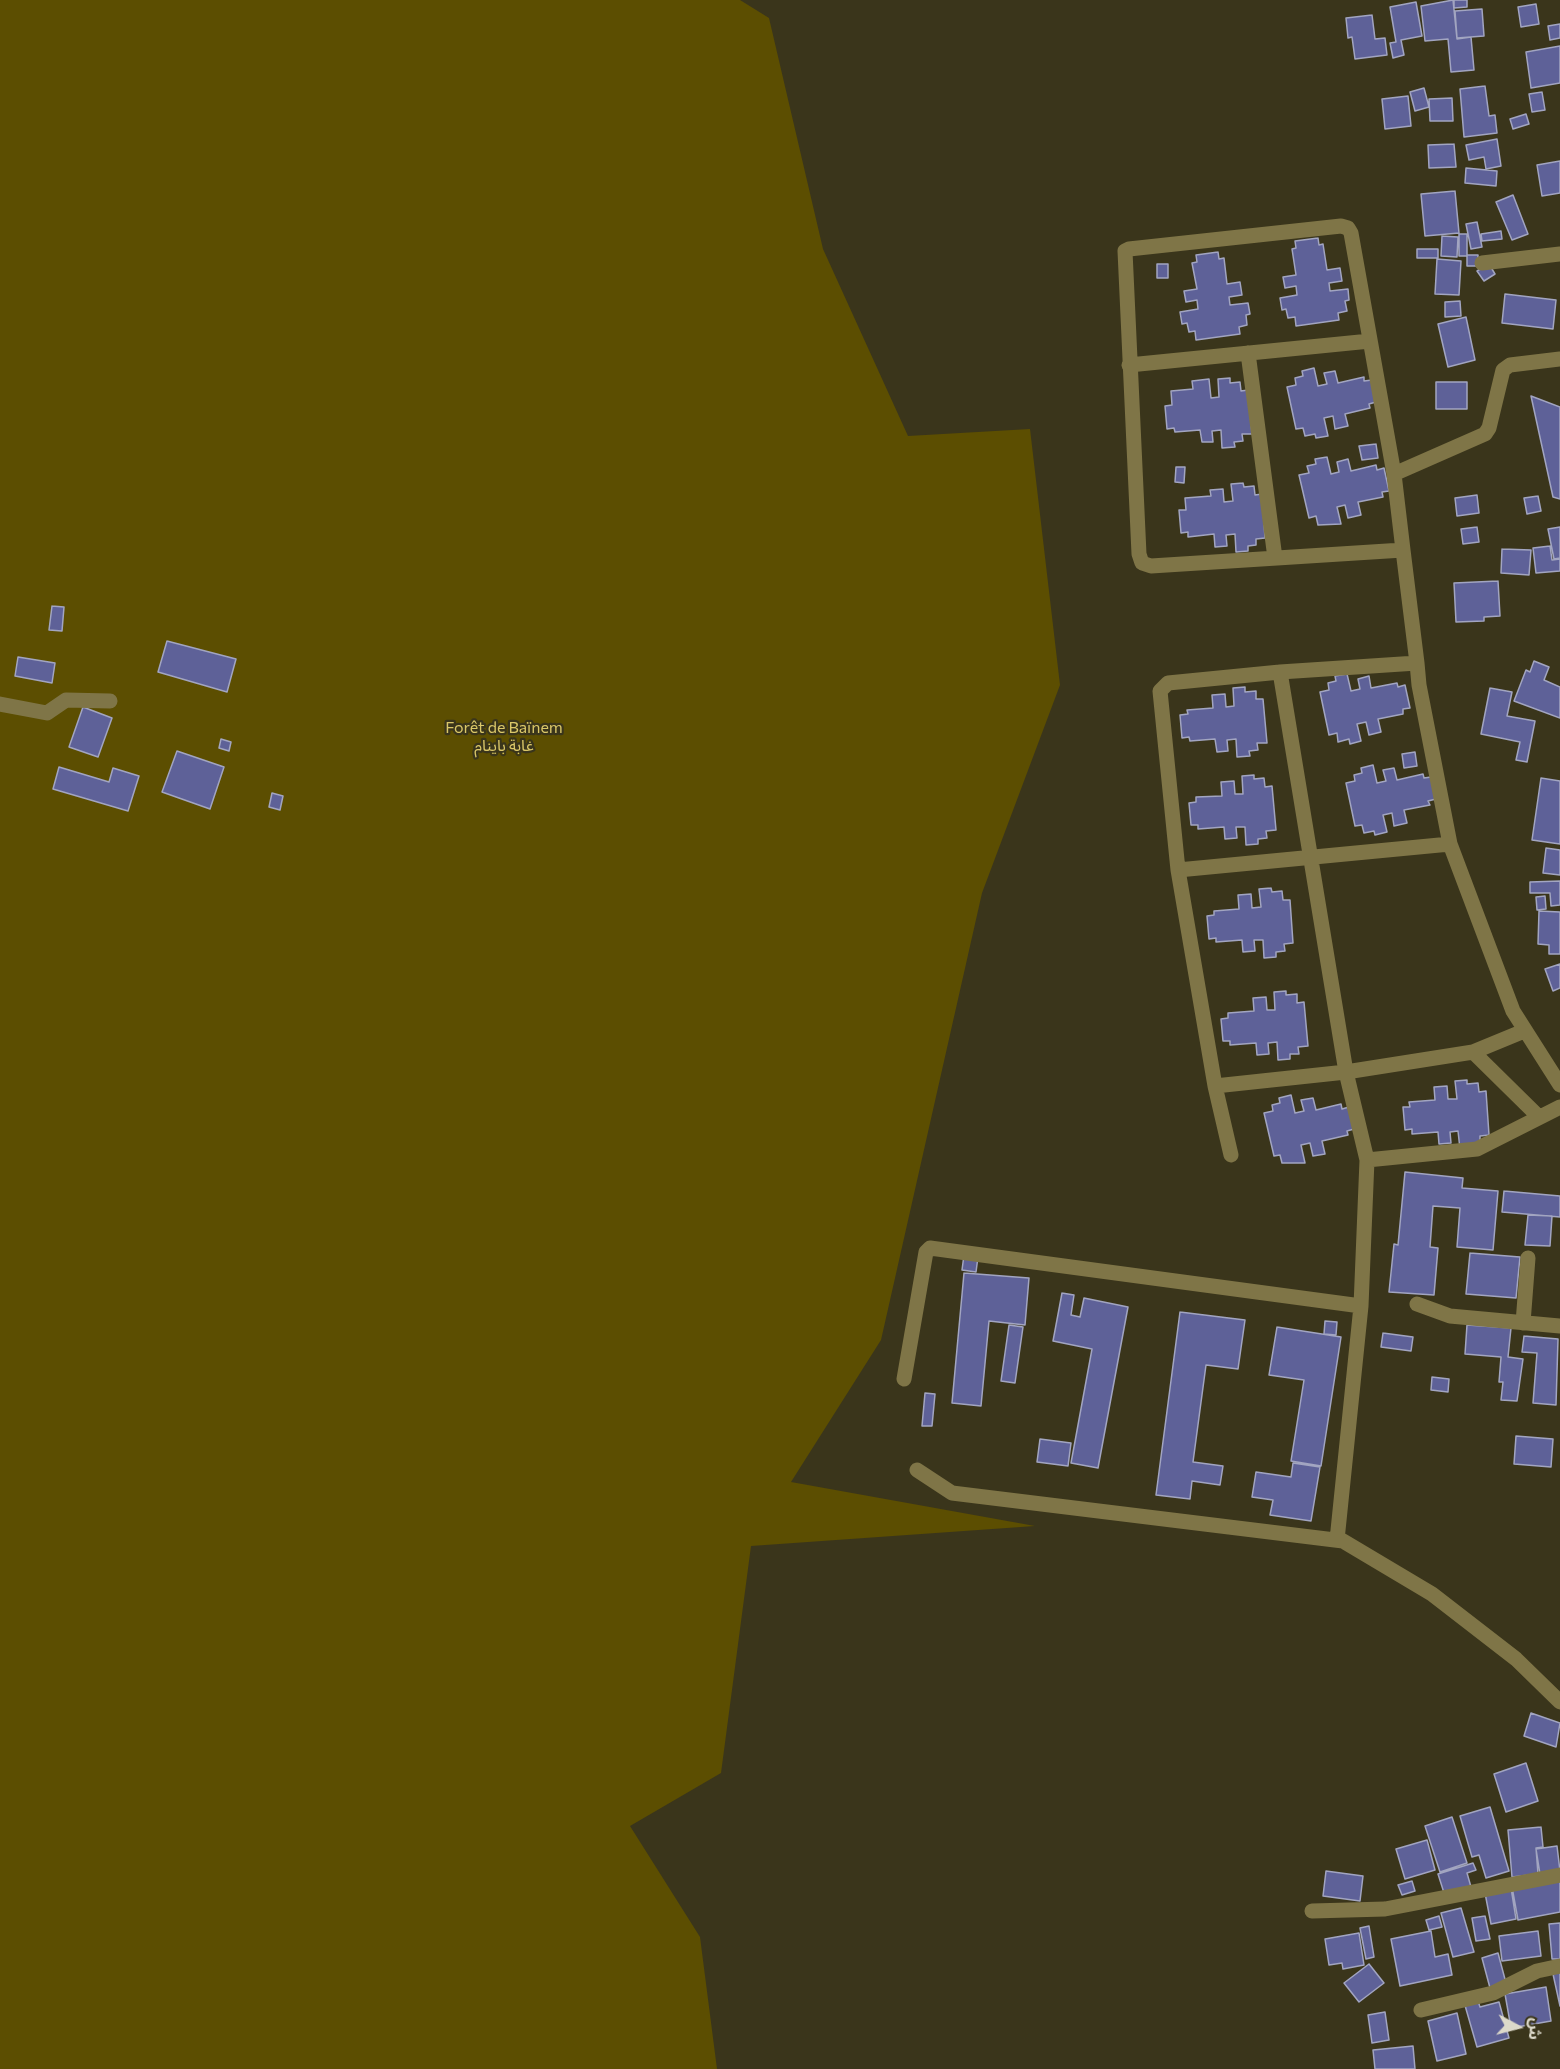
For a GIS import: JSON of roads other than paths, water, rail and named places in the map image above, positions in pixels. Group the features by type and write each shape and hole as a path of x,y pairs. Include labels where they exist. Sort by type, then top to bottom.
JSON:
{"street":[{"path":"1403,550 1150,566 1142,563 1139,554 1123,257 1129,249 1341,226 1348,228 1351,233 1394,474 1417,663 1450,844 1513,1011 1560,1085"},
{"path":"1482,263 1560,254"},
{"path":"1129,365 1370,341"},
{"path":"1248,353 1275,558"},
{"path":"1394,474 1485,434 1489,428 1499,377 1510,365 1560,359"},
{"path":"1231,1155 1215,1086 1178,870 1160,691 1168,683 1280,672 1417,663"},
{"path":"1280,672 1346,1072 1367,1160 1361,1306 1337,1540"},
{"path":"0,704 47,713 66,700 110,701"},
{"path":"1178,870 1310,855 1450,844"},
{"path":"1215,1086 1346,1072 1473,1052 1524,1031"},
{"path":"1473,1052 1539,1118"},
{"path":"1367,1160 1477,1149 1560,1107"},
{"path":"904,1379 926,1252 930,1248 1361,1306"},
{"path":"1523,1323 1528,1258"},
{"path":"1417,1304 1450,1317 1560,1326"},
{"path":"917,1470 952,1493 1337,1540 1432,1594 1516,1659 1560,1702"},
{"path":"1312,1911 1385,1909 1560,1875"},
{"path":"1421,2010 1493,1993 1537,1971 1560,1966"}],"park label":[{"name":"Forêt de Baïnem غابة باينام","path":"504,737"}]}
